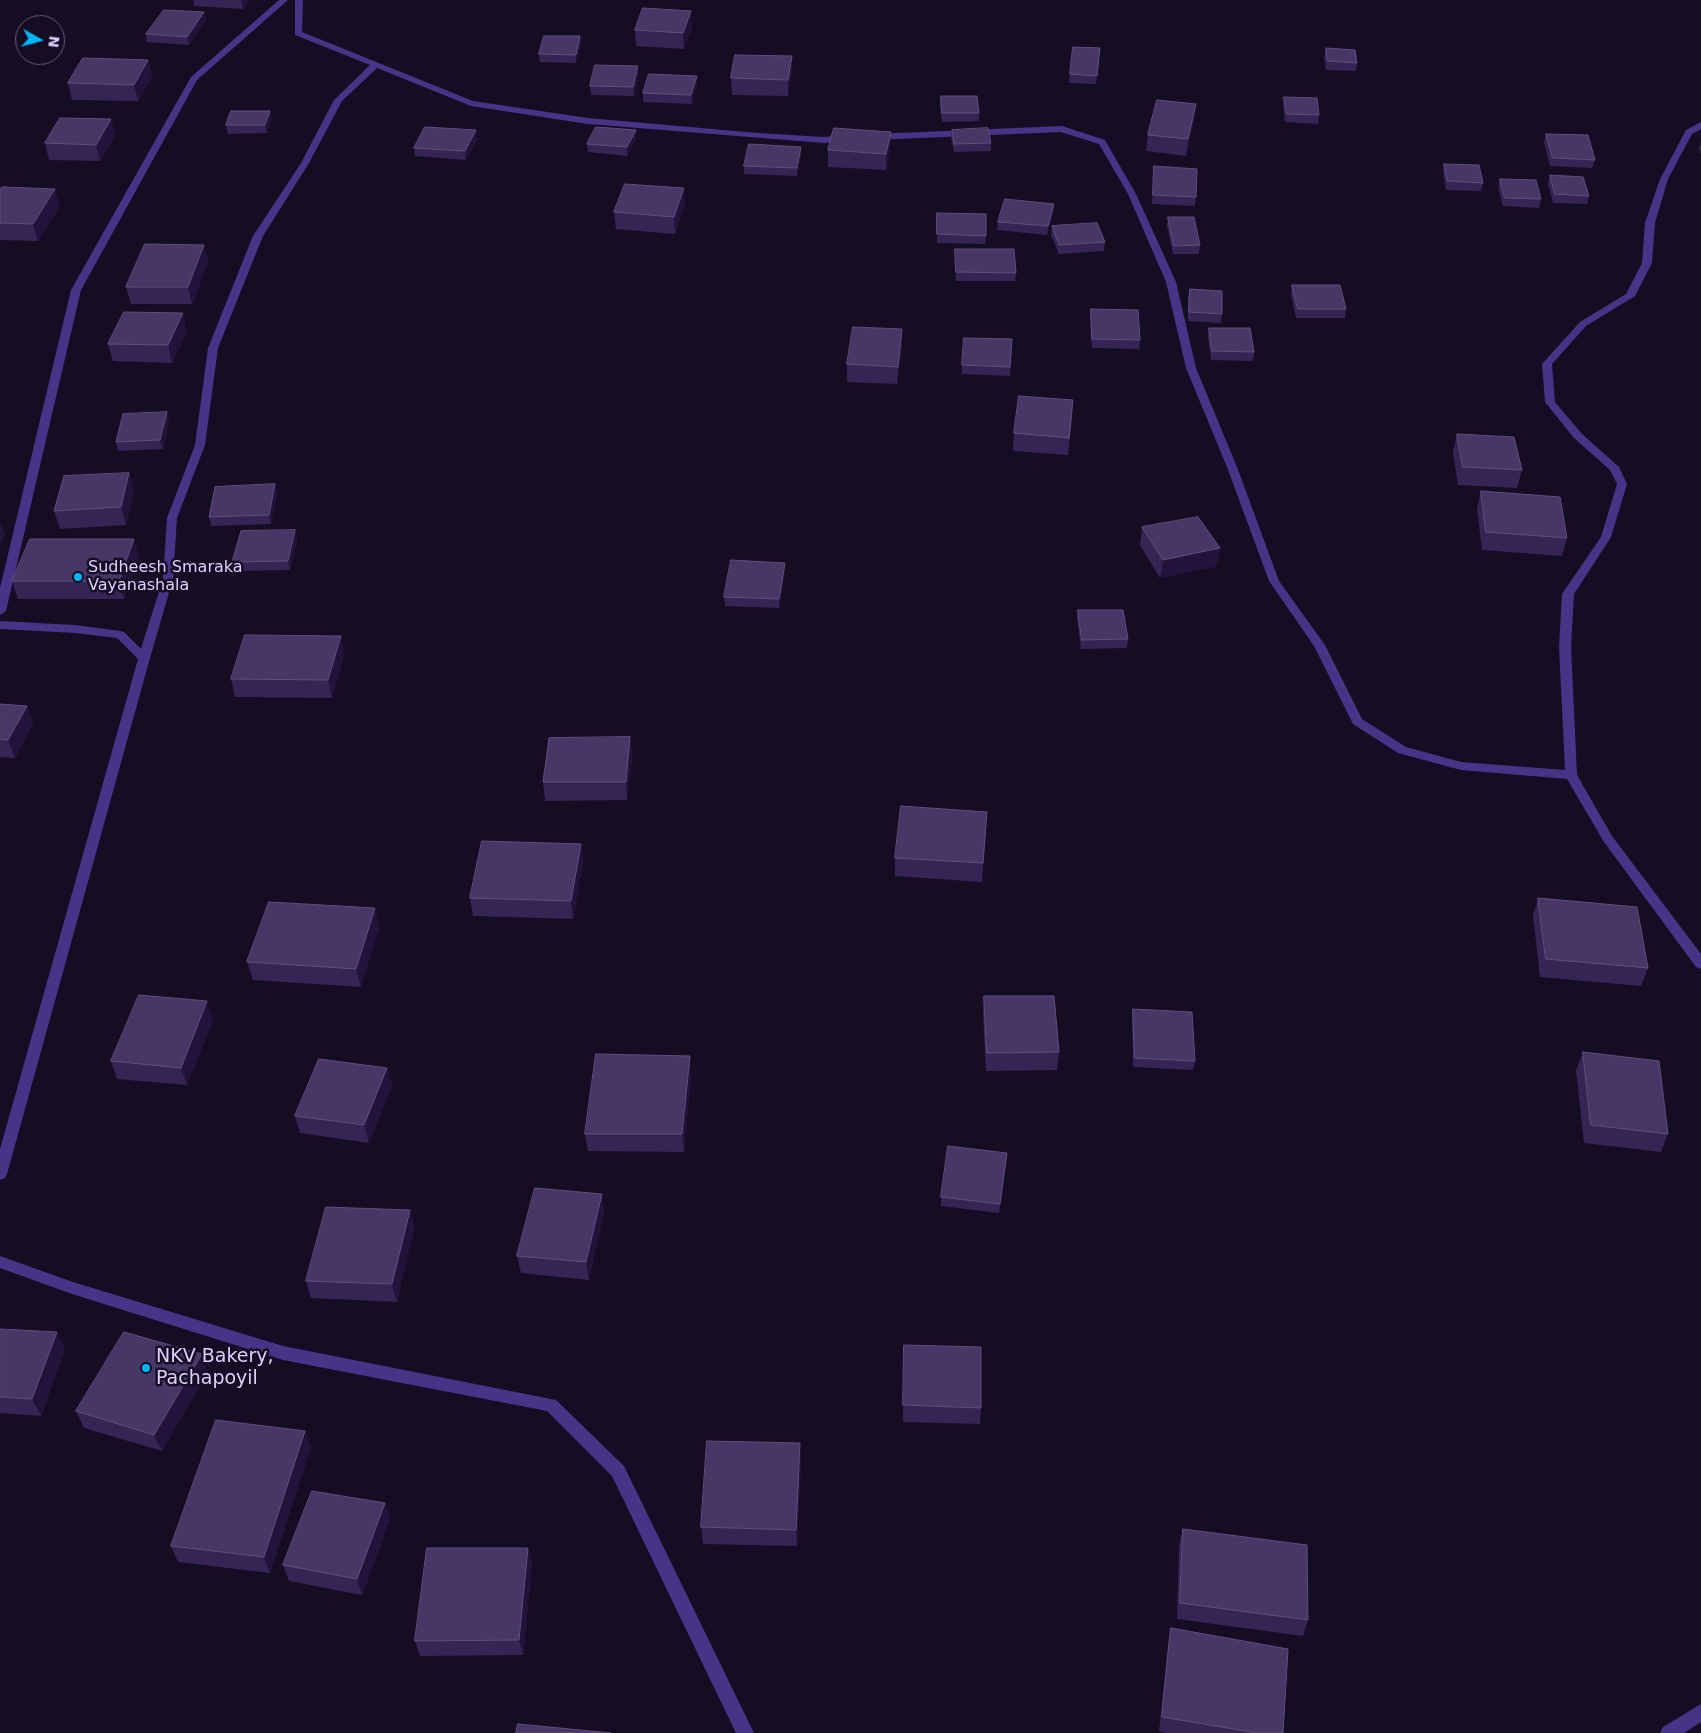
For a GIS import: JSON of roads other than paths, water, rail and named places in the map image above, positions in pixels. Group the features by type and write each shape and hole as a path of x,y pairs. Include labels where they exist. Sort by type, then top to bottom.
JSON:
{"street":[{"path":"0,611 76,290 194,79 284,0"},
{"path":"299,0 298,33 471,103 588,121 758,136 824,140 1012,130 1062,130 1102,142 1132,194 1171,282 1191,368 1232,467 1274,581 1319,645 1357,721 1402,750 1461,766 1571,776"},
{"path":"0,1174 168,578 172,518 200,445 213,348 258,236 305,163 338,100 375,65"},
{"path":"1701,125 1689,132 1664,179 1650,224 1646,263 1630,296 1583,324 1547,364 1550,402 1578,436 1615,469 1622,484 1606,536 1568,594 1565,647 1571,776 1608,839 1701,964"},
{"path":"0,625 75,629 120,635 144,658"},
{"path":"0,1262 72,1288 283,1352 550,1404 618,1471 745,1733"},
{"path":"1669,1733 1701,1712"}],"place":[{"name":"Sudheesh Smaraka Vayanashala","path":"78,577"},
{"name":"NKV Bakery, Pachapoyil","path":"146,1368"}]}
